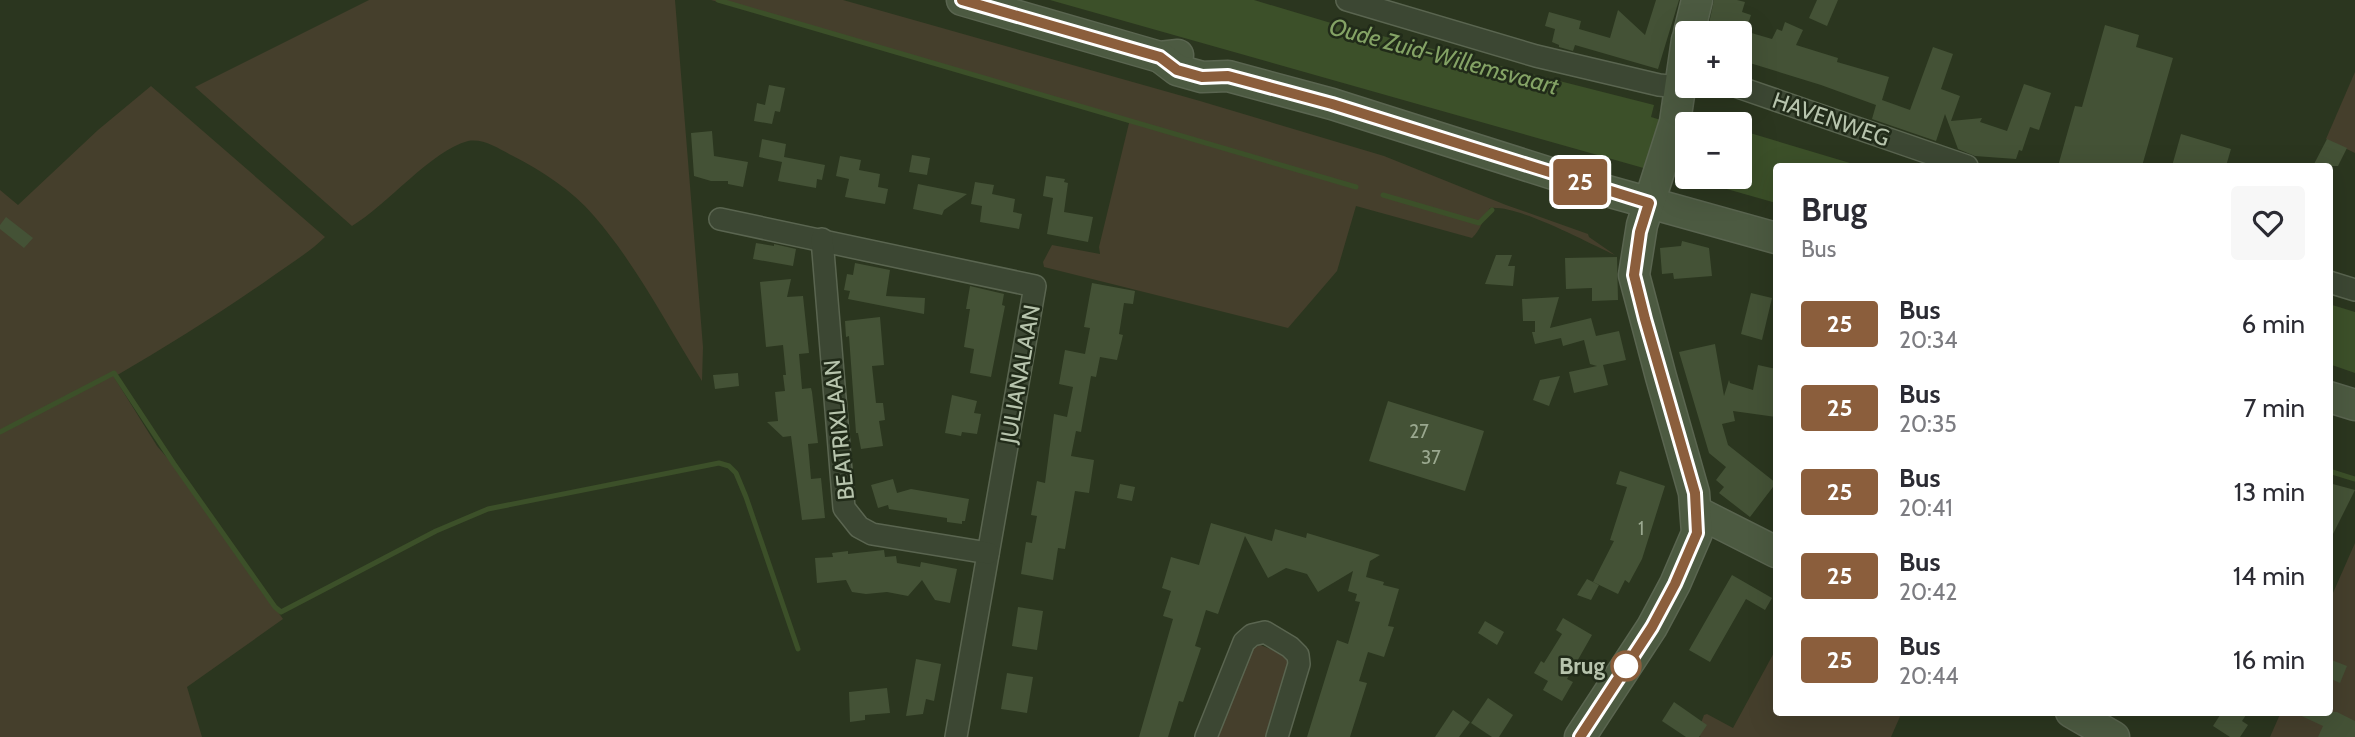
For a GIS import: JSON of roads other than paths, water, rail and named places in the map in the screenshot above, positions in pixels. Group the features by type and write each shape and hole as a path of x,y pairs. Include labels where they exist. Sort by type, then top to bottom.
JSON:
{"street":[{"path":"962,0 1160,57 1182,55 1207,61 1228,76 1653,190 1773,237"},
{"path":"1347,0 1536,56 1659,85 1675,85"},
{"path":"1692,21 1697,0"},
{"name":"HAVENWEG","path":"1752,92 1958,163"},
{"path":"1580,737 1652,627 1675,584 1697,533 1695,493 1634,275 1640,232 1681,98"},
{"name":"JULIANALAAN","path":"720,219 1035,286 956,737"},
{"name":"BEATRIXLAAN","path":"822,239 844,508 859,527 872,534 988,553"},
{"path":"2333,283 2355,290"},
{"path":"2333,398 2355,405"},
{"path":"1697,512 1773,550"},
{"path":"1206,737 1244,642 1252,635 1265,632 1298,655 1299,664 1277,737"},
{"path":"2078,716 2114,737"}],"water":[{"name":"Oude Zuid-Willemsvaart","path":"1050,0 1254,0 1331,23 1654,105 1651,117 1675,124 1675,177"},
{"path":"1752,134 1850,163 1773,163 1773,202 1727,189 1752,189"},
{"path":"2333,305 2355,312 2355,373 2333,365"}],"waterway":[{"path":"718,0 1356,187"},
{"path":"1383,195 1479,223 1492,210"},
{"path":"0,432 114,373 174,464 281,612 436,531 488,509 719,463 729,466 736,473 798,649"},
{"path":"2333,472 2355,479"}],"place":[{"name":"Brug","path":"1626,666"}]}
